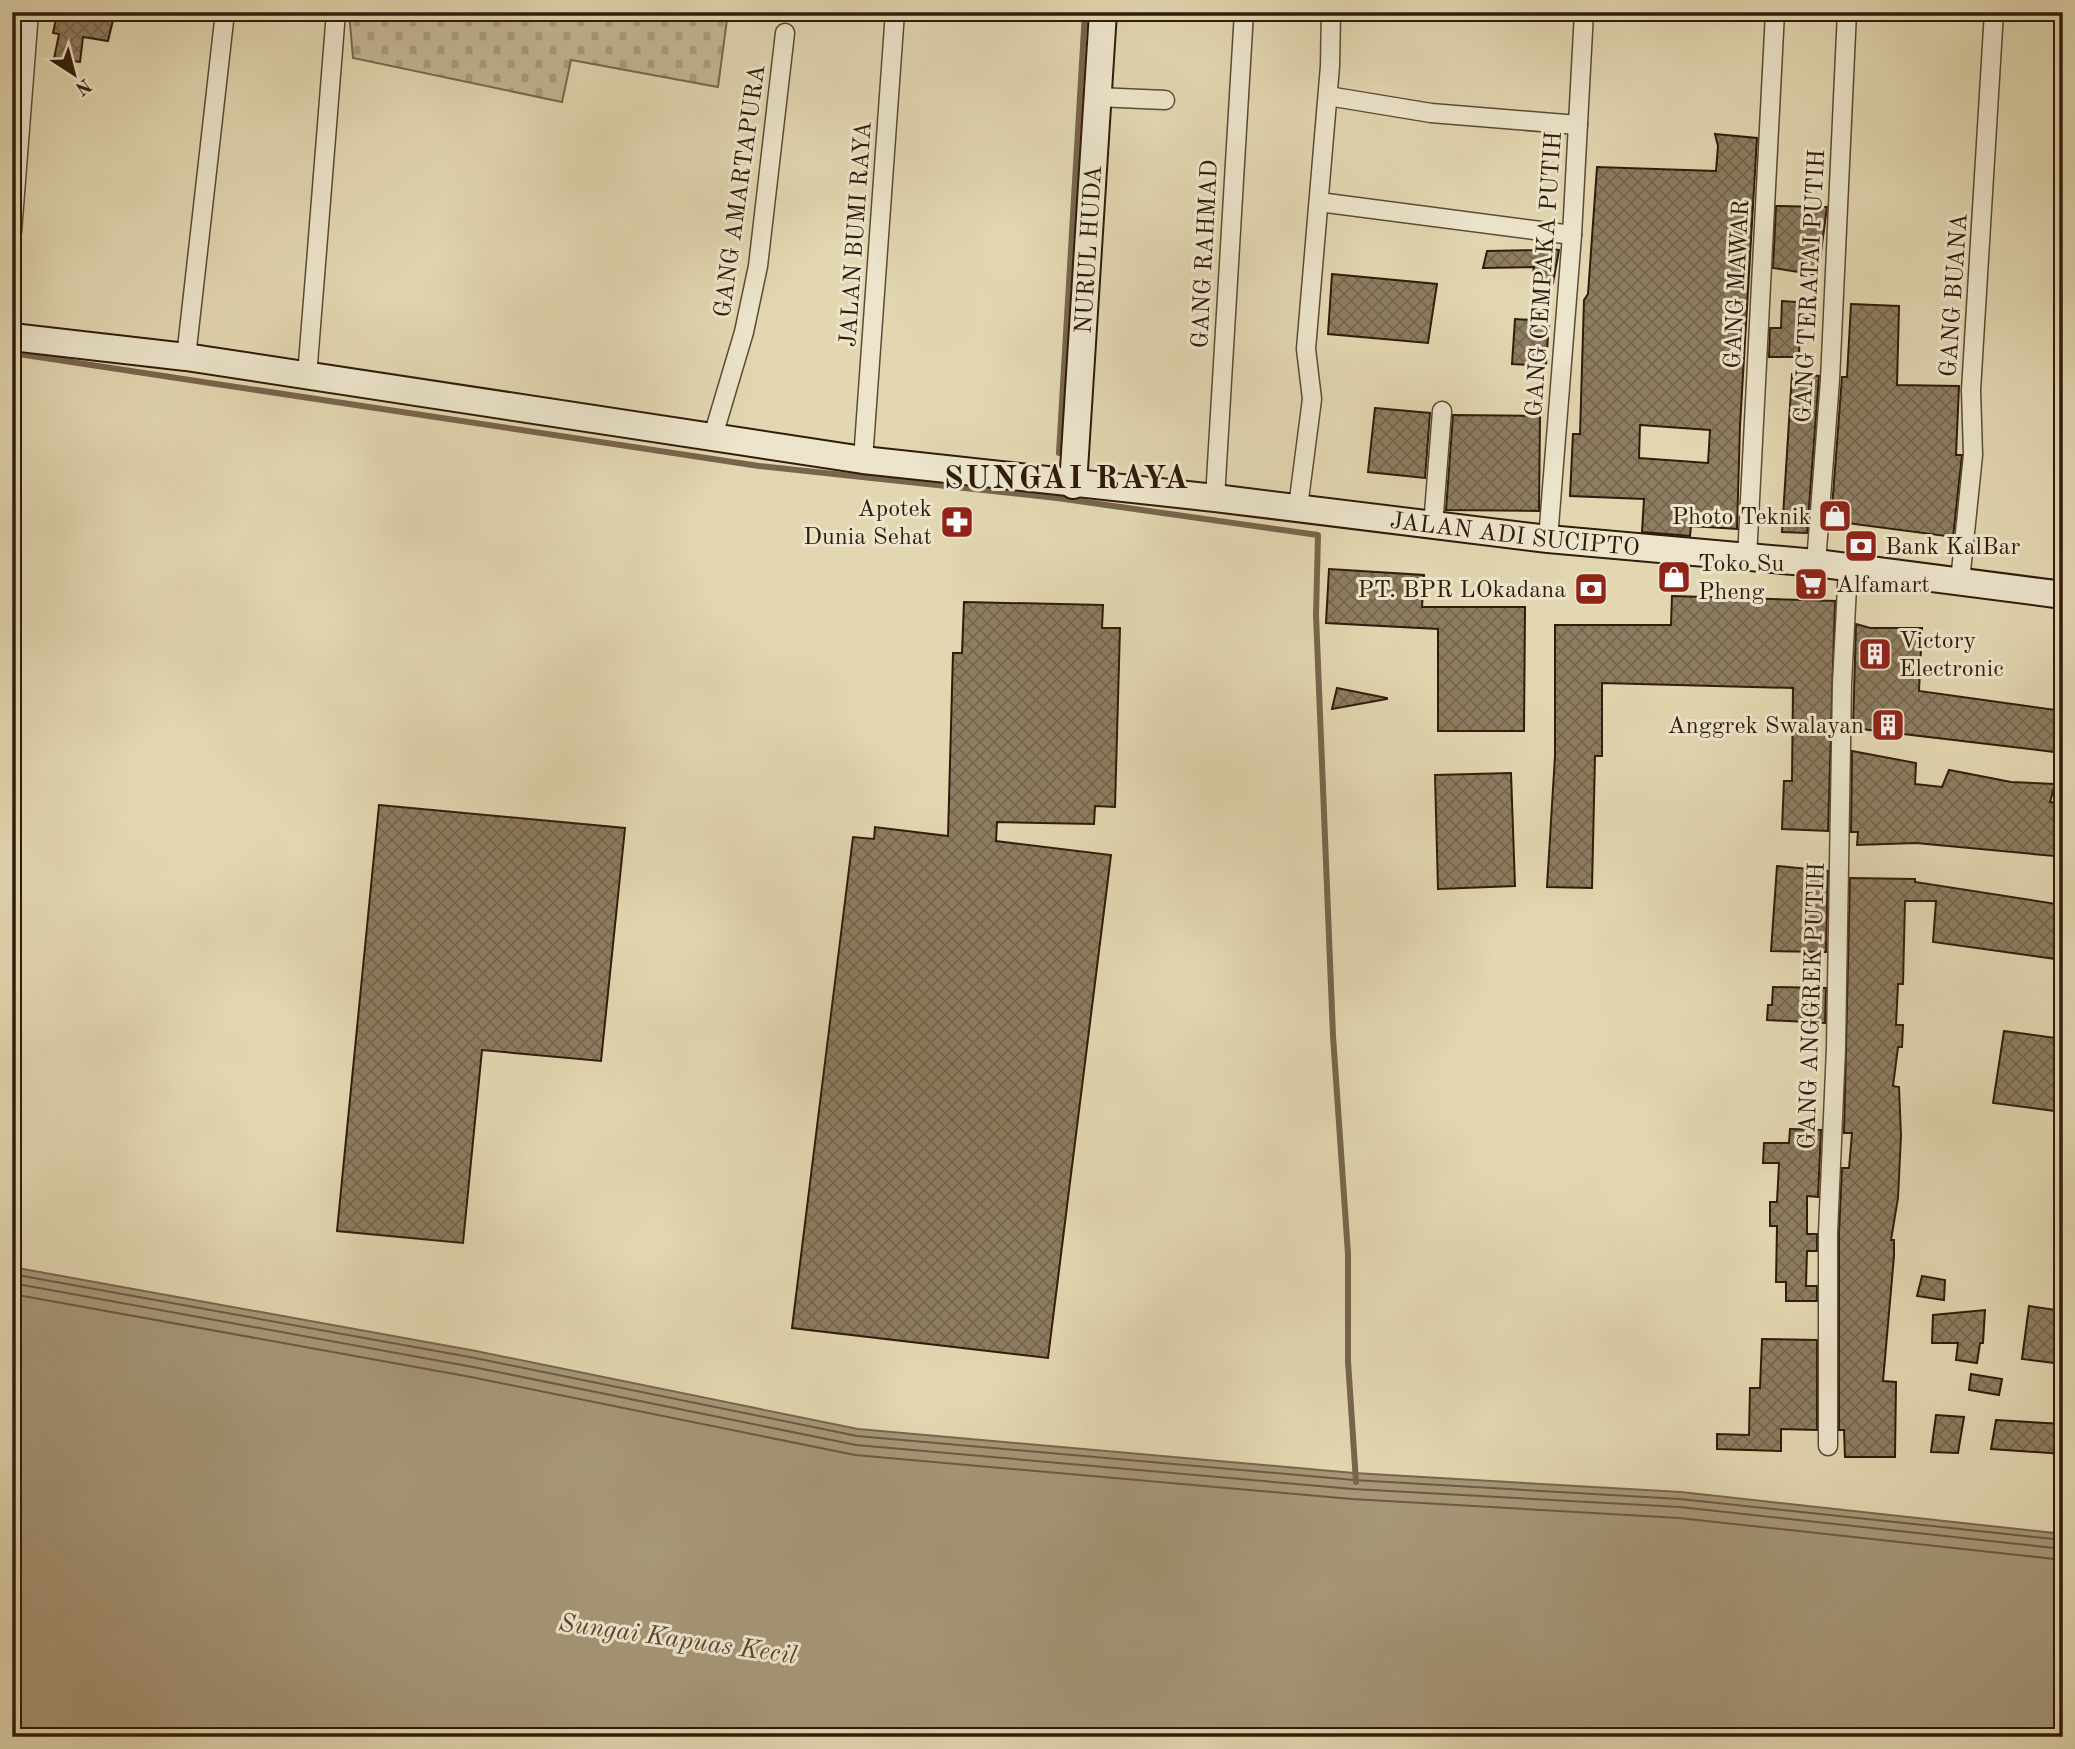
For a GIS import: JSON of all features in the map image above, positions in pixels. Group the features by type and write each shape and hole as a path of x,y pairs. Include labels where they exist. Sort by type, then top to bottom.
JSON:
{"main road":[{"name":"NURUL HUDA","path":"1073,485 1103,12"},
{"name":"JALAN ADI SUCIPTO","path":"12,337 186,357 863,460 1073,485 1298,507 1548,540 1816,563 2063,595"}],"street":[{"path":"12,232 29,12"},
{"path":"186,357 225,12"},
{"path":"307,376 336,12"},
{"name":"JALAN BUMI RAYA","path":"863,460 895,12"},
{"name":"GANG RAHMAD","path":"1215,498 1244,12"},
{"path":"1298,507 1312,399 1306,349 1328,96 1331,12"},
{"name":"GANG CEMPAKA PUTIH","path":"1548,540 1572,235 1583,12"},
{"name":"GANG MAWAR","path":"1747,558 1775,12"},
{"name":"GANG TERATAI PUTIH","path":"1816,563 1830,380 1847,12"},
{"name":"GANG BUANA","path":"1960,581 1973,455 1971,390 1994,12"},
{"name":"GANG AMARTAPURA","path":"713,436 744,332 758,266 785,33"},
{"path":"1328,96 1431,113 1578,125"},
{"path":"1097,97 1165,100"},
{"path":"1319,202 1572,235"},
{"path":"1433,526 1442,411"},
{"name":"GANG ANGGREK PUTIH","path":"1828,1446 1828,1233 1837,1035 1842,684 1848,567"}],"green space":[{"path":"349,12 728,12 718,87 571,60 562,102 353,58"}],"water":[{"name":"Sungai Kapuas Kecil","path":"12,1267 476,1351 858,1429 1354,1473 1681,1492 2063,1534 2063,1737 12,1737"}],"building":[{"path":"57,14 113,20 108,41 83,37 80,62 54,59 59,34 53,33"},
{"path":"1715,134 1757,138 1740,426 1737,529 1691,526 1690,536 1642,532 1644,499 1570,496 1573,434 1580,434 1584,300 1588,294 1597,167 1716,171 1718,146","holes":["1640,425 1710,430 1708,463 1639,458"]},
{"path":"1776,206 1827,207 1818,275 1773,268"},
{"path":"1538,246 1559,250 1553,283 1532,279 1534,267 1483,268 1487,251 1537,250"},
{"path":"1332,274 1437,284 1428,343 1328,334"},
{"path":"1782,301 1809,303 1809,318 1800,318 1799,357 1769,357 1770,328 1781,328"},
{"path":"1851,304 1899,306 1897,385 1959,386 1956,455 1962,455 1953,537 1831,521 1842,377 1847,377"},
{"path":"1515,319 1549,321 1546,366 1512,364"},
{"path":"1792,374 1819,376 1807,533 1782,532"},
{"path":"1375,408 1430,413 1425,478 1368,472"},
{"path":"1453,415 1540,416 1539,511 1446,510"},
{"path":"1329,569 1424,575 1422,607 1525,607 1524,731 1438,731 1438,629 1326,623"},
{"path":"1672,596 1835,601 1828,831 1782,829 1784,781 1792,781 1793,688 1602,683 1602,756 1595,756 1592,888 1547,887 1555,756 1555,625 1671,625"},
{"path":"964,602 1103,605 1102,628 1120,628 1115,807 1095,806 1094,824 997,822 996,841 1111,855 1048,1358 792,1328 853,837 874,839 875,827 948,836 953,653 962,653"},
{"path":"1856,624 1870,628 1922,628 1919,691 2063,711 2063,753 1853,728"},
{"path":"1337,688 1387,698 1387,699 1332,709"},
{"path":"1852,751 1916,763 1915,784 1942,787 1949,770 2011,782 2055,784 2050,802 2063,803 2063,813 2054,856 1916,843 1857,845 1858,832 1851,832"},
{"path":"1511,773 1515,886 1438,889 1435,775"},
{"path":"379,805 625,828 601,1061 482,1050 463,1243 337,1231"},
{"path":"1777,866 1828,871 1826,952 1771,951"},
{"path":"1850,878 1915,879 1915,882 2063,905 2063,960 1933,942 1936,901 1905,901 1903,984 1898,984 1896,1025 1903,1025 1902,1047 1898,1047 1893,1086 1899,1087 1901,1136 1898,1198 1891,1240 1894,1240 1894,1256 1883,1381 1896,1382 1895,1457 1845,1457 1844,1430 1839,1430 1839,1233 1842,1168 1849,1168 1852,1133 1844,1133"},
{"path":"1773,987 1826,988 1825,1023 1767,1020 1768,1005 1772,1005"},
{"path":"2004,1031 2063,1039 2063,1112 1993,1103"},
{"path":"1790,1129 1821,1130 1818,1197 1807,1196 1807,1234 1817,1234 1817,1251 1807,1251 1806,1286 1817,1286 1817,1301 1786,1301 1786,1282 1776,1282 1777,1226 1770,1226 1770,1202 1777,1202 1779,1163 1763,1163 1764,1143 1789,1143"},
{"path":"1922,1276 1945,1280 1944,1300 1917,1296"},
{"path":"2029,1306 2063,1311 2063,1364 2022,1359"},
{"path":"1985,1310 1983,1343 1980,1343 1977,1363 1956,1360 1958,1343 1932,1343 1933,1315"},
{"path":"1762,1339 1817,1340 1817,1430 1781,1429 1781,1451 1717,1449 1717,1434 1749,1435 1750,1388 1760,1388"},
{"path":"1971,1374 2002,1379 1999,1395 1969,1390"},
{"path":"1936,1415 1964,1417 1958,1453 1931,1452"},
{"path":"1996,1420 2063,1424 2063,1454 1991,1449"}],"waterway":[{"path":"1059,453 1085,12"},
{"path":"12,353 759,466 1057,498 1318,535 1316,615 1333,1036 1348,1254 1348,1361 1356,1482"}],"place":[{"name":"Photo Teknik","path":"1835,516"},
{"name":"Apotek Dunia Sehat","path":"957,522"},
{"name":"Bank KalBar","path":"1861,546"},
{"name":"Toko Su Pheng","path":"1674,577"},
{"name":"Alfamart","path":"1811,584"},
{"name":"PT. BPR LOkadana","path":"1591,589"},
{"name":"Victory Electronic","path":"1875,654"},
{"name":"Anggrek Swalayan","path":"1888,725"}],"district":[{"name":"SUNGAI RAYA","path":"1067,477"}]}
